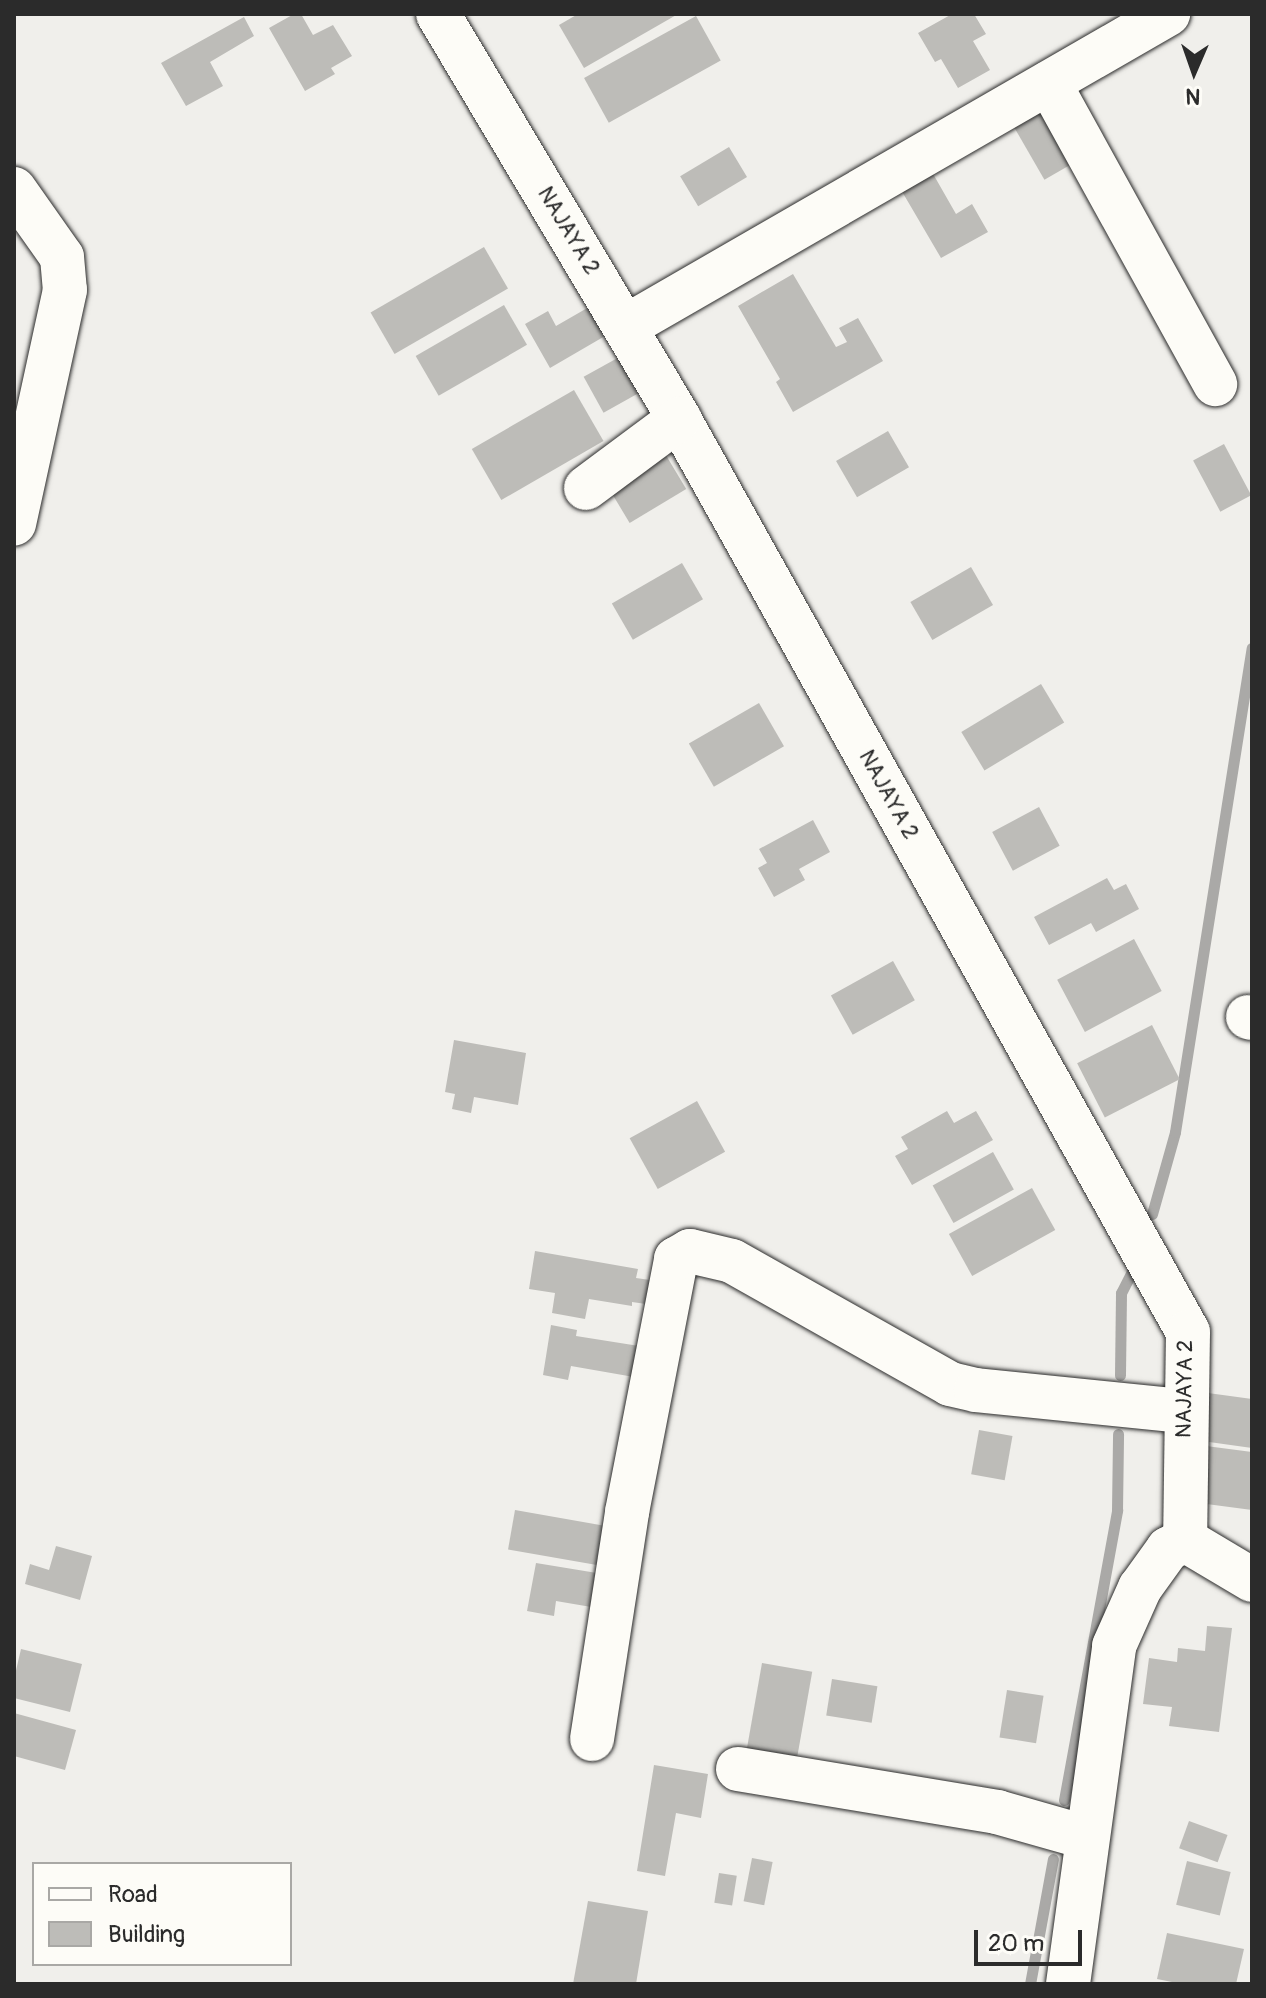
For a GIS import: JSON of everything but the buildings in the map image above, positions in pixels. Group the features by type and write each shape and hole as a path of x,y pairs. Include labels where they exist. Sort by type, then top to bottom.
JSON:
{"street":[{"name":"NAJAYA 2","path":"438,14 679,419 1188,1332 1184,1411 1185,1540"},
{"path":"625,327 1168,14"},
{"path":"1049,83 1215,384"},
{"path":"14,189 62,257 65,290 14,523"},
{"path":"586,488 679,419"},
{"path":"592,1739 627,1512 676,1259 690,1251 732,1261 950,1384 976,1390 1184,1411"},
{"path":"1068,1984 1085,1837 1114,1646 1140,1588 1168,1549 1185,1540 1252,1580"},
{"path":"738,1769 997,1812 1085,1837"}],"waterway":[{"path":"1152,1214 1175,1132 1252,648"},
{"path":"1120,1375 1121,1293 1136,1264"},
{"path":"1064,1800 1117,1510 1118,1434"},
{"path":"1030,1984 1053,1859"}]}
